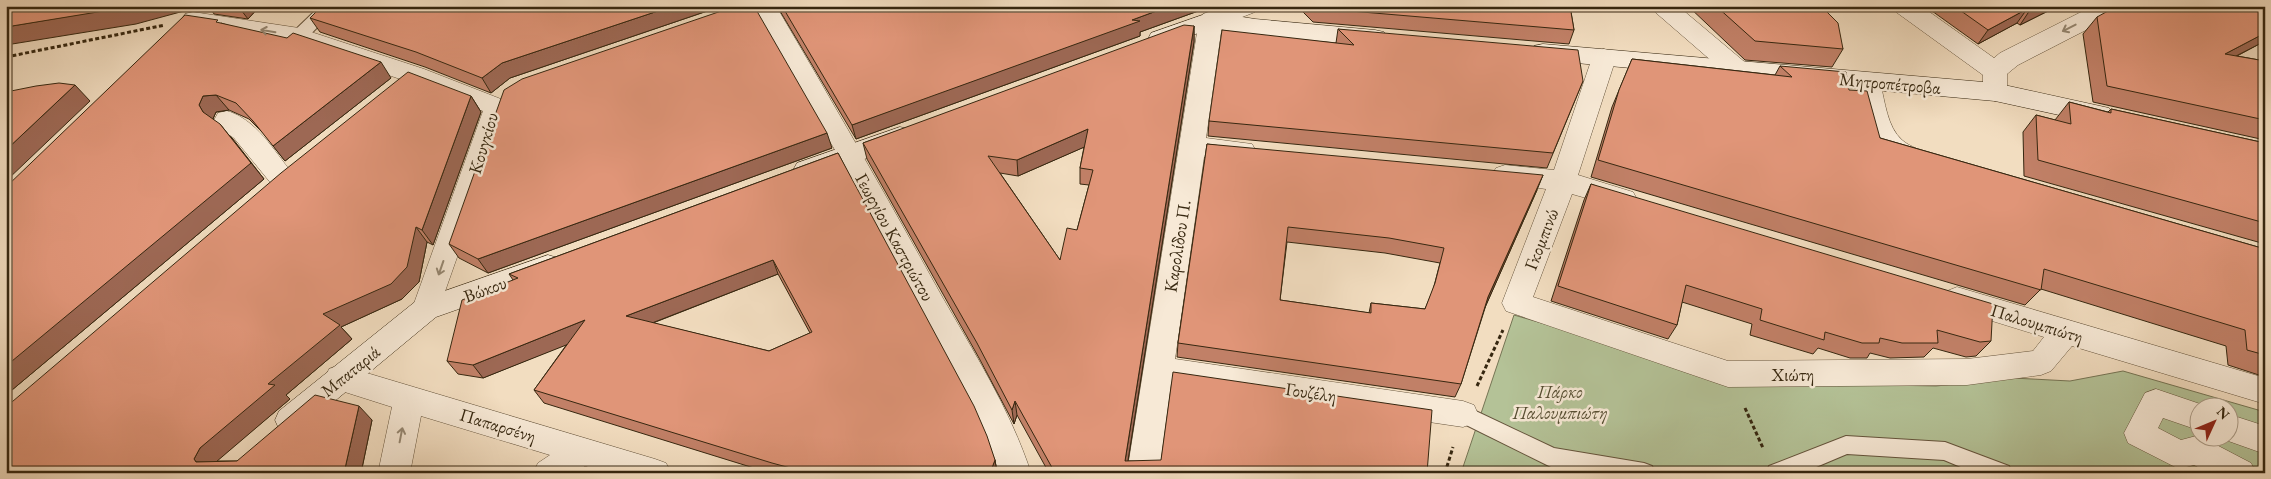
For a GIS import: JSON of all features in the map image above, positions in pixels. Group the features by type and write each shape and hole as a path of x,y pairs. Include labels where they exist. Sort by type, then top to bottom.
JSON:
{"street":[{"path":"1137,48 1247,6"},
{"path":"1663,6 1738,70"},
{"path":"1904,6 1995,81 2009,59 2113,6"},
{"name":"Γεωργίου Καστριώτου","path":"755,7 850,154 990,411 1007,448 1015,473"},
{"name":"Κουγκίου","path":"192,20 299,36 415,75 506,98 426,309"},
{"path":"1211,20 1255,27 1400,40"},
{"name":"Καρολίδου Π.","path":"1143,473 1211,20"},
{"name":"Μητροπέτροβα","path":"1516,50 1868,82 1995,81 2120,120"},
{"name":"Γκομπινώ","path":"1516,303 1563,181 1604,58"},
{"path":"392,93 415,75"},
{"path":"1868,82 1885,141 1899,153 1938,165"},
{"path":"227,120 243,130 291,174 261,199"},
{"path":"786,178 924,127"},
{"path":"1193,146 1271,153"},
{"path":"1476,173 1563,181 1649,206"},
{"name":"Βώκου","path":"426,309 566,259"},
{"name":"Παλουμπιώτη","path":"1934,292 2265,391"},
{"name":"Χιώτη","path":"1516,303 1728,374 1967,372 2041,362 2066,331"},
{"name":"Μπαταριά","path":"273,435 426,309"},
{"name":"Γουζέλη","path":"1158,369 1463,414"},
{"name":"Παπαρσένη","path":"340,378 409,398 598,460 656,473"},
{"path":"394,473 409,398"},
{"path":"2188,413 2156,402 2139,433 2179,455 2196,450 2240,473"},
{"path":"2238,431 2265,440"},
{"path":"549,473 598,460"}],"lane":[{"path":"299,36 330,6"},
{"path":"1463,414 1552,457 1644,473"},
{"path":"1772,464 1846,445 1945,451 2001,473"}],"path":[{"path":"6,58 192,20"},
{"path":"1463,414 1516,303"},
{"path":"1728,374 1772,464"}],"green space":[{"name":"Πάρκο Παλουμπιώτη","path":"1514,315 1624,347 1835,384 1936,386 2013,378 2070,381 2123,371 2210,396 2188,396 2188,446 2238,446 2238,404 2265,412 2265,473 1461,473"}],"building":[{"path":"6,6 129,6 6,27"},
{"path":"322,6 673,6 502,63 482,78 416,52 310,18"},
{"path":"736,6 754,6 827,133 478,259 449,244 504,90 522,79"},
{"path":"782,6 1170,6 1132,20 1140,21 852,125"},
{"path":"1314,6 1570,6 1574,30 1315,8"},
{"path":"1716,6 1821,6 1838,23 1843,49 1755,41"},
{"path":"1954,6 2039,6 2030,10 2027,9 1988,30"},
{"path":"2117,6 2265,6 2265,33 2225,54 2265,61 2265,120 2107,86 2097,17"},
{"path":"185,15 218,20 216,22 287,38 293,33 381,62 273,146 236,103 216,95 203,96 199,105 203,112 220,124 251,163 6,366 6,187"},
{"path":"1184,25 1194,26 1125,461 1161,460 1173,372 1432,410 1427,473 1055,473 1015,401 1012,410 977,343 863,143","holes":["1088,129 1080,168 1093,170 1077,230 1067,228 1060,260 988,156 1017,160"]},
{"path":"1338,29 1578,50 1583,81 1553,153 1209,121 1222,30 1354,45"},
{"path":"1632,59 1792,77 1780,66 1846,72 1849,90 1867,91 1880,138 2265,249 2265,355 2247,350 2245,330 2044,269 2041,290 1598,160 1619,90"},
{"path":"408,72 471,96 422,230 416,227 407,267 391,284 323,314 340,325 268,384 275,385 200,448 194,459 196,462 237,461 315,395 359,406 344,473 6,473 6,407 281,173"},
{"path":"59,83 75,85 6,150 6,92"},
{"path":"2069,102 2111,113 2111,109 2265,143 2265,223 2038,160 2036,115 2071,124"},
{"path":"1207,144 1543,175 1488,297 1461,384 1178,343","holes":["1288,227 1389,238 1444,248 1435,283 1425,309 1371,303 1371,313 1280,300"]},
{"path":"838,153 974,406 995,460 990,473 809,473 534,390 585,320 473,365 447,361 462,300 518,278 509,274","holes":["773,260 812,332 769,351 626,316"]},
{"path":"1591,184 1993,304 1991,341 1980,342 1937,330 1938,343 1902,343 1880,338 1879,343 1862,343 1825,332 1824,340 1760,320 1762,309 1686,285 1677,325 1558,286"}]}
